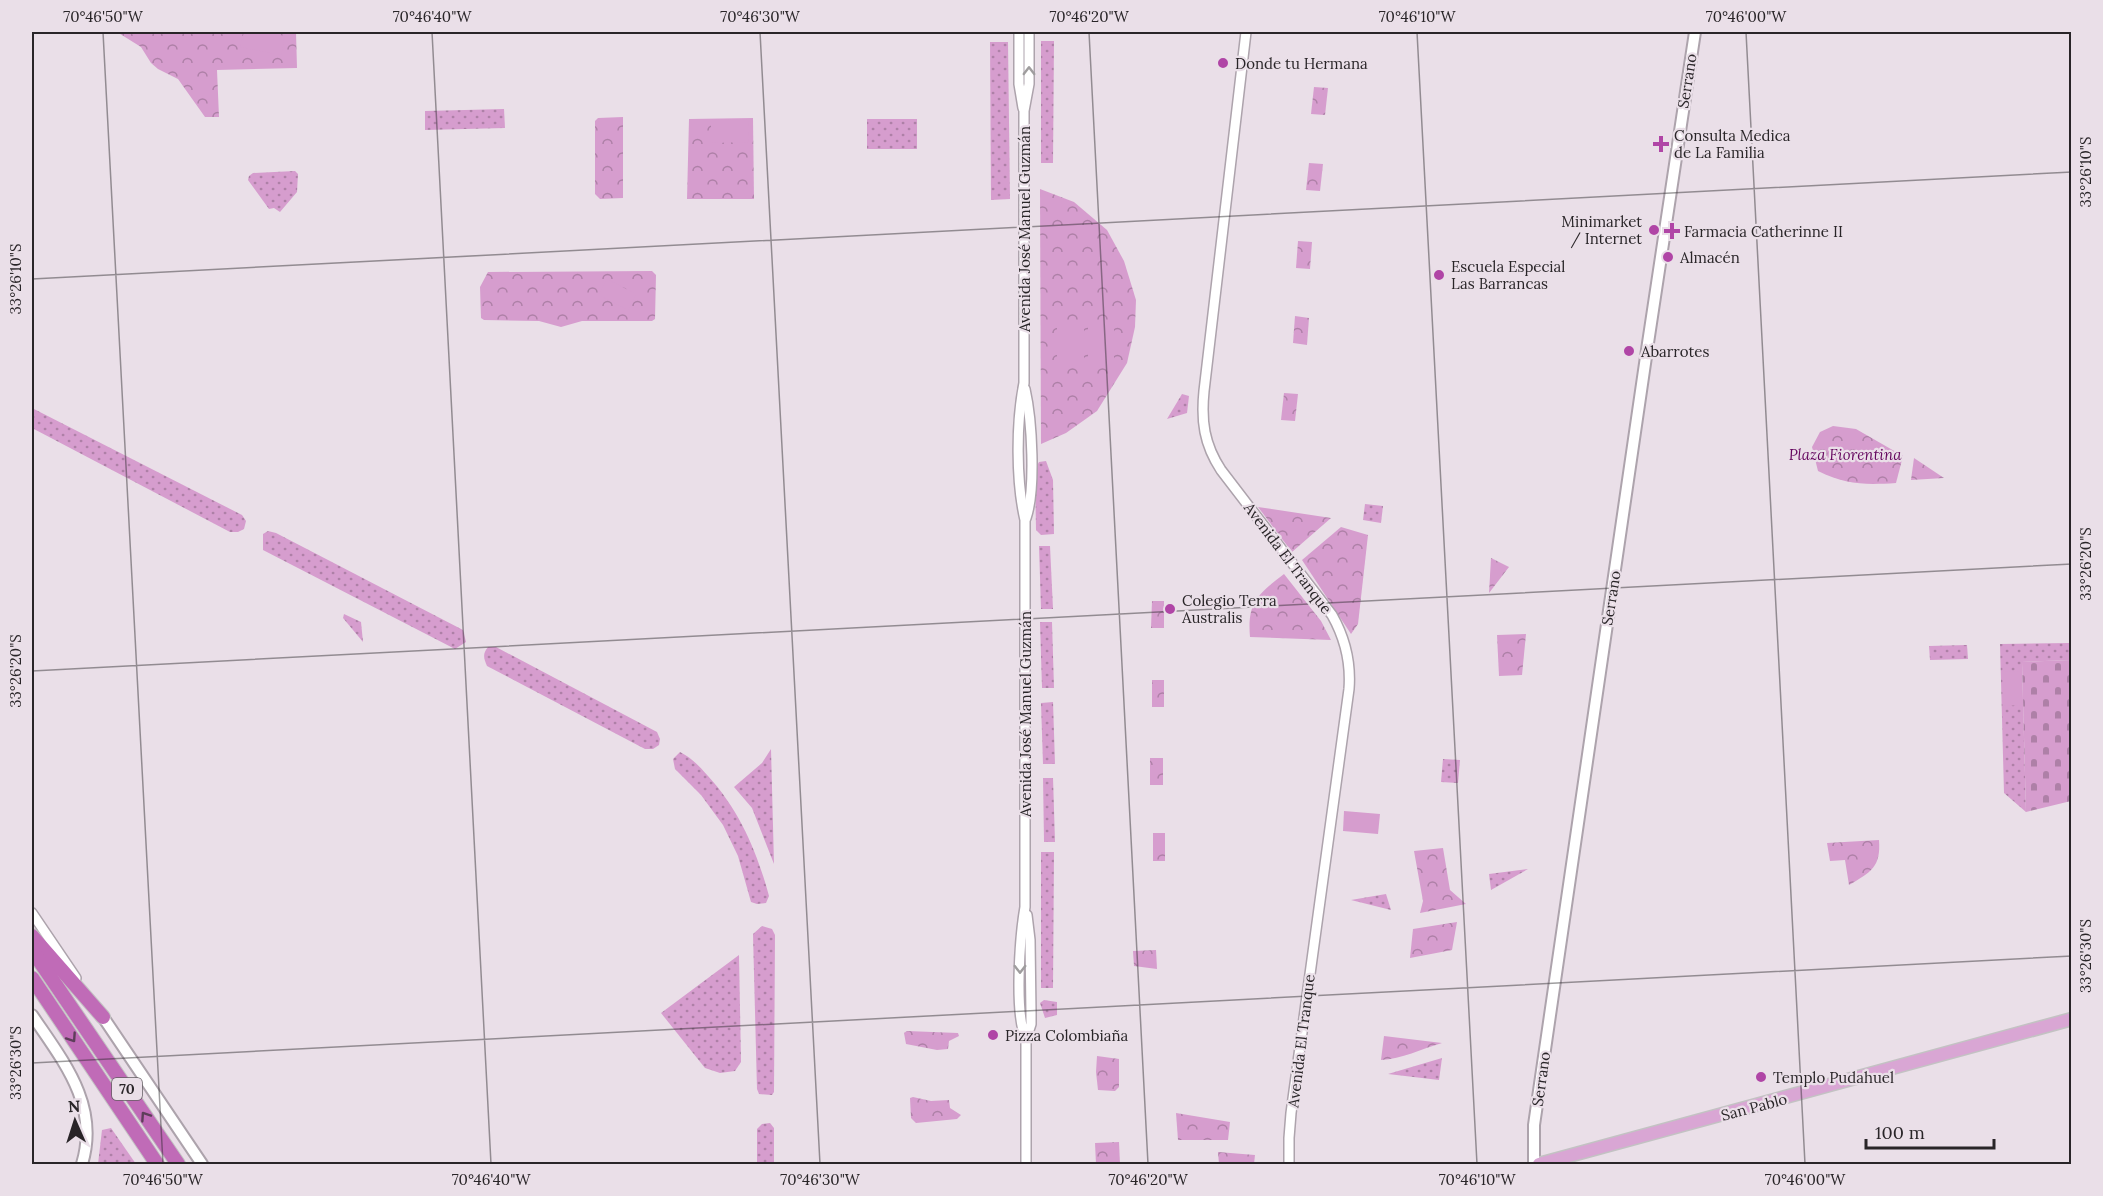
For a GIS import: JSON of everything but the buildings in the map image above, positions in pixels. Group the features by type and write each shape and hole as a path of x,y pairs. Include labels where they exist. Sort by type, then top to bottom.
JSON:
{"highway":[{"path":"32,936 103,1017"},
{"name":"70","path":"32,950 178,1164"},
{"name":"70","path":"34,984 157,1164"}],"main road":[{"name":"Serrano","path":"1534,1164 1534,1125 1695,32"},
{"path":"32,1015 68,1069 81,1094 87,1132 82,1164"},
{"path":"103,1017 202,1164"},
{"name":"San Pablo","path":"1539,1164 2072,1019"}],"street":[{"name":"Avenida José Manuel Guzmán","path":"1019,32 1019,84 1024,111 1024,383 1030,418 1031,479 1029,506 1025,520 1025,907 1031,953 1031,1024 1026,1039 1026,1164"},
{"name":"Avenida José Manuel Guzmán","path":"1024,111 1029,84 1029,32"},
{"name":"Avenida El Tranque","path":"1246,32 1204,391 1202,415 1204,433 1210,451 1221,470 1332,615 1344,642 1350,669 1290,1121 1289,1164"},
{"path":"32,913 103,1017"}],"green space":[{"path":"117,32 296,32 297,68 217,70 219,117 205,117 178,79 158,69 151,63 141,47"},
{"path":"244,32 264,32 285,36 281,55 240,47"},
{"path":"1041,41 1054,41 1053,163 1041,163"},
{"path":"990,42 1008,42 1010,199 991,200"},
{"path":"1314,87 1328,88 1325,115 1311,114"},
{"path":"504,109 505,128 425,130 425,111"},
{"path":"623,117 623,198 600,199 595,194 595,121 598,118"},
{"path":"753,118 754,199 687,199 689,119"},
{"path":"748,119 749,142 711,143 711,120"},
{"path":"867,119 917,119 917,149 867,149"},
{"path":"1309,163 1323,164 1320,191 1306,190"},
{"path":"295,171 298,174 297,192 280,212 274,208 269,209 248,180 253,173"},
{"path":"1040,189 1074,202 1107,230 1124,261 1136,300 1135,327 1127,363 1097,411 1066,433 1041,444"},
{"path":"1298,241 1312,242 1310,269 1296,268"},
{"path":"652,271 656,275 655,319 652,321 582,321 561,327 539,321 484,320 481,318 480,287 488,272"},
{"path":"607,279 636,294 628,310 599,295"},
{"path":"1295,316 1309,318 1307,345 1293,343"},
{"path":"1057,320 1084,320 1084,366 1057,366"},
{"path":"1088,320 1114,320 1114,367 1088,367"},
{"path":"1284,393 1298,394 1295,421 1281,420"},
{"path":"1182,394 1189,396 1187,413 1167,419"},
{"path":"32,408 242,515 246,521 244,529 230,532 32,428"},
{"name":"Plaza Fiorentina","path":"1833,426 1856,429 1903,456 1896,483 1856,483 1818,471 1812,447 1820,432"},
{"path":"1914,458 1944,478 1911,480"},
{"path":"1046,461 1053,480 1054,534 1041,535 1036,530 1035,469 1039,462"},
{"path":"1365,504 1383,506 1381,523 1363,520"},
{"path":"1258,507 1331,518 1292,552"},
{"path":"1341,527 1368,535 1358,624 1351,634 1302,560"},
{"path":"268,531 276,533 463,630 466,642 455,649 263,550 263,534"},
{"path":"1039,546 1050,546 1053,609 1041,609"},
{"path":"1491,558 1509,567 1489,593"},
{"path":"1284,574 1321,621 1331,640 1250,637 1250,615 1256,600 1267,587"},
{"path":"1152,601 1164,601 1164,628 1151,628"},
{"path":"344,614 361,622 363,642 343,618"},
{"path":"1040,622 1052,622 1054,688 1042,688"},
{"path":"1526,634 1522,675 1499,676 1497,635"},
{"path":"2071,643 2071,660 2022,662 2026,812 2004,793 2000,644"},
{"path":"1967,645 1968,659 1930,660 1929,646"},
{"path":"488,647 496,647 657,732 660,739 659,745 653,749 645,749 487,666 484,656"},
{"path":"2071,660 2071,801 2026,812 2022,662"},
{"path":"2021,671 2022,705 2003,706 2003,672"},
{"path":"1152,680 1164,680 1164,707 1152,707"},
{"path":"1053,702 1055,764 1043,764 1041,703"},
{"path":"771,749 774,864 752,808 734,787 762,763"},
{"path":"680,752 708,776 738,818 753,848 764,880 769,896 766,903 751,902 738,856 723,825 701,795 675,769 673,759"},
{"path":"1150,758 1163,758 1163,785 1150,785"},
{"path":"1443,759 1460,760 1458,783 1441,782"},
{"path":"1043,778 1053,778 1055,842 1044,842"},
{"path":"1344,811 1380,814 1378,834 1343,831"},
{"path":"1153,833 1165,833 1165,861 1153,861"},
{"path":"1879,840 1878,857 1873,868 1849,885 1845,860 1830,861 1827,843"},
{"path":"1443,848 1450,890 1466,904 1420,913 1423,901 1414,851"},
{"path":"1041,852 1054,852 1053,988 1041,988"},
{"path":"1528,869 1491,890 1489,874"},
{"path":"1386,894 1391,910 1351,900"},
{"path":"1457,922 1452,950 1410,958 1413,929"},
{"path":"762,926 772,929 775,935 774,1092 772,1095 759,1094 757,1089 753,934"},
{"path":"1156,950 1157,969 1134,966 1133,951"},
{"path":"739,955 741,1062 735,1071 720,1073 705,1068 661,1013"},
{"path":"1044,1000 1057,1002 1057,1015 1045,1018 1040,1003"},
{"path":"907,1031 958,1033 959,1036 949,1041 948,1049 937,1050 906,1044 904,1033"},
{"path":"1384,1036 1442,1043 1404,1056 1381,1060"},
{"path":"1097,1056 1119,1059 1119,1087 1115,1091 1098,1090"},
{"path":"1442,1058 1439,1080 1388,1074"},
{"path":"910,1098 931,1101 949,1100 950,1108 961,1115 957,1119 916,1123 911,1118"},
{"path":"1176,1113 1230,1122 1228,1140 1178,1140"},
{"path":"770,1123 774,1128 774,1164 757,1164 757,1129 762,1124"},
{"path":"111,1128 136,1164 98,1164 102,1130"},
{"path":"1119,1142 1120,1164 1096,1164 1095,1143"},
{"path":"1218,1152 1255,1155 1254,1164 1219,1164"}],"place":[{"name":"Donde tu Hermana","path":"1223,63"},
{"name":"Consulta Medica de La Familia","path":"1661,144"},
{"name":"Minimarket / Internet","path":"1654,230"},
{"name":"Farmacia Catherinne II","path":"1672,231"},
{"name":"Almacén","path":"1668,257"},
{"name":"Escuela Especial Las Barrancas","path":"1439,275"},
{"name":"Abarrotes","path":"1629,351"},
{"name":"Colegio Terra Australis","path":"1170,609"},
{"name":"Pizza Colombiaña","path":"993,1035"},
{"name":"Templo Pudahuel","path":"1761,1077"}]}
